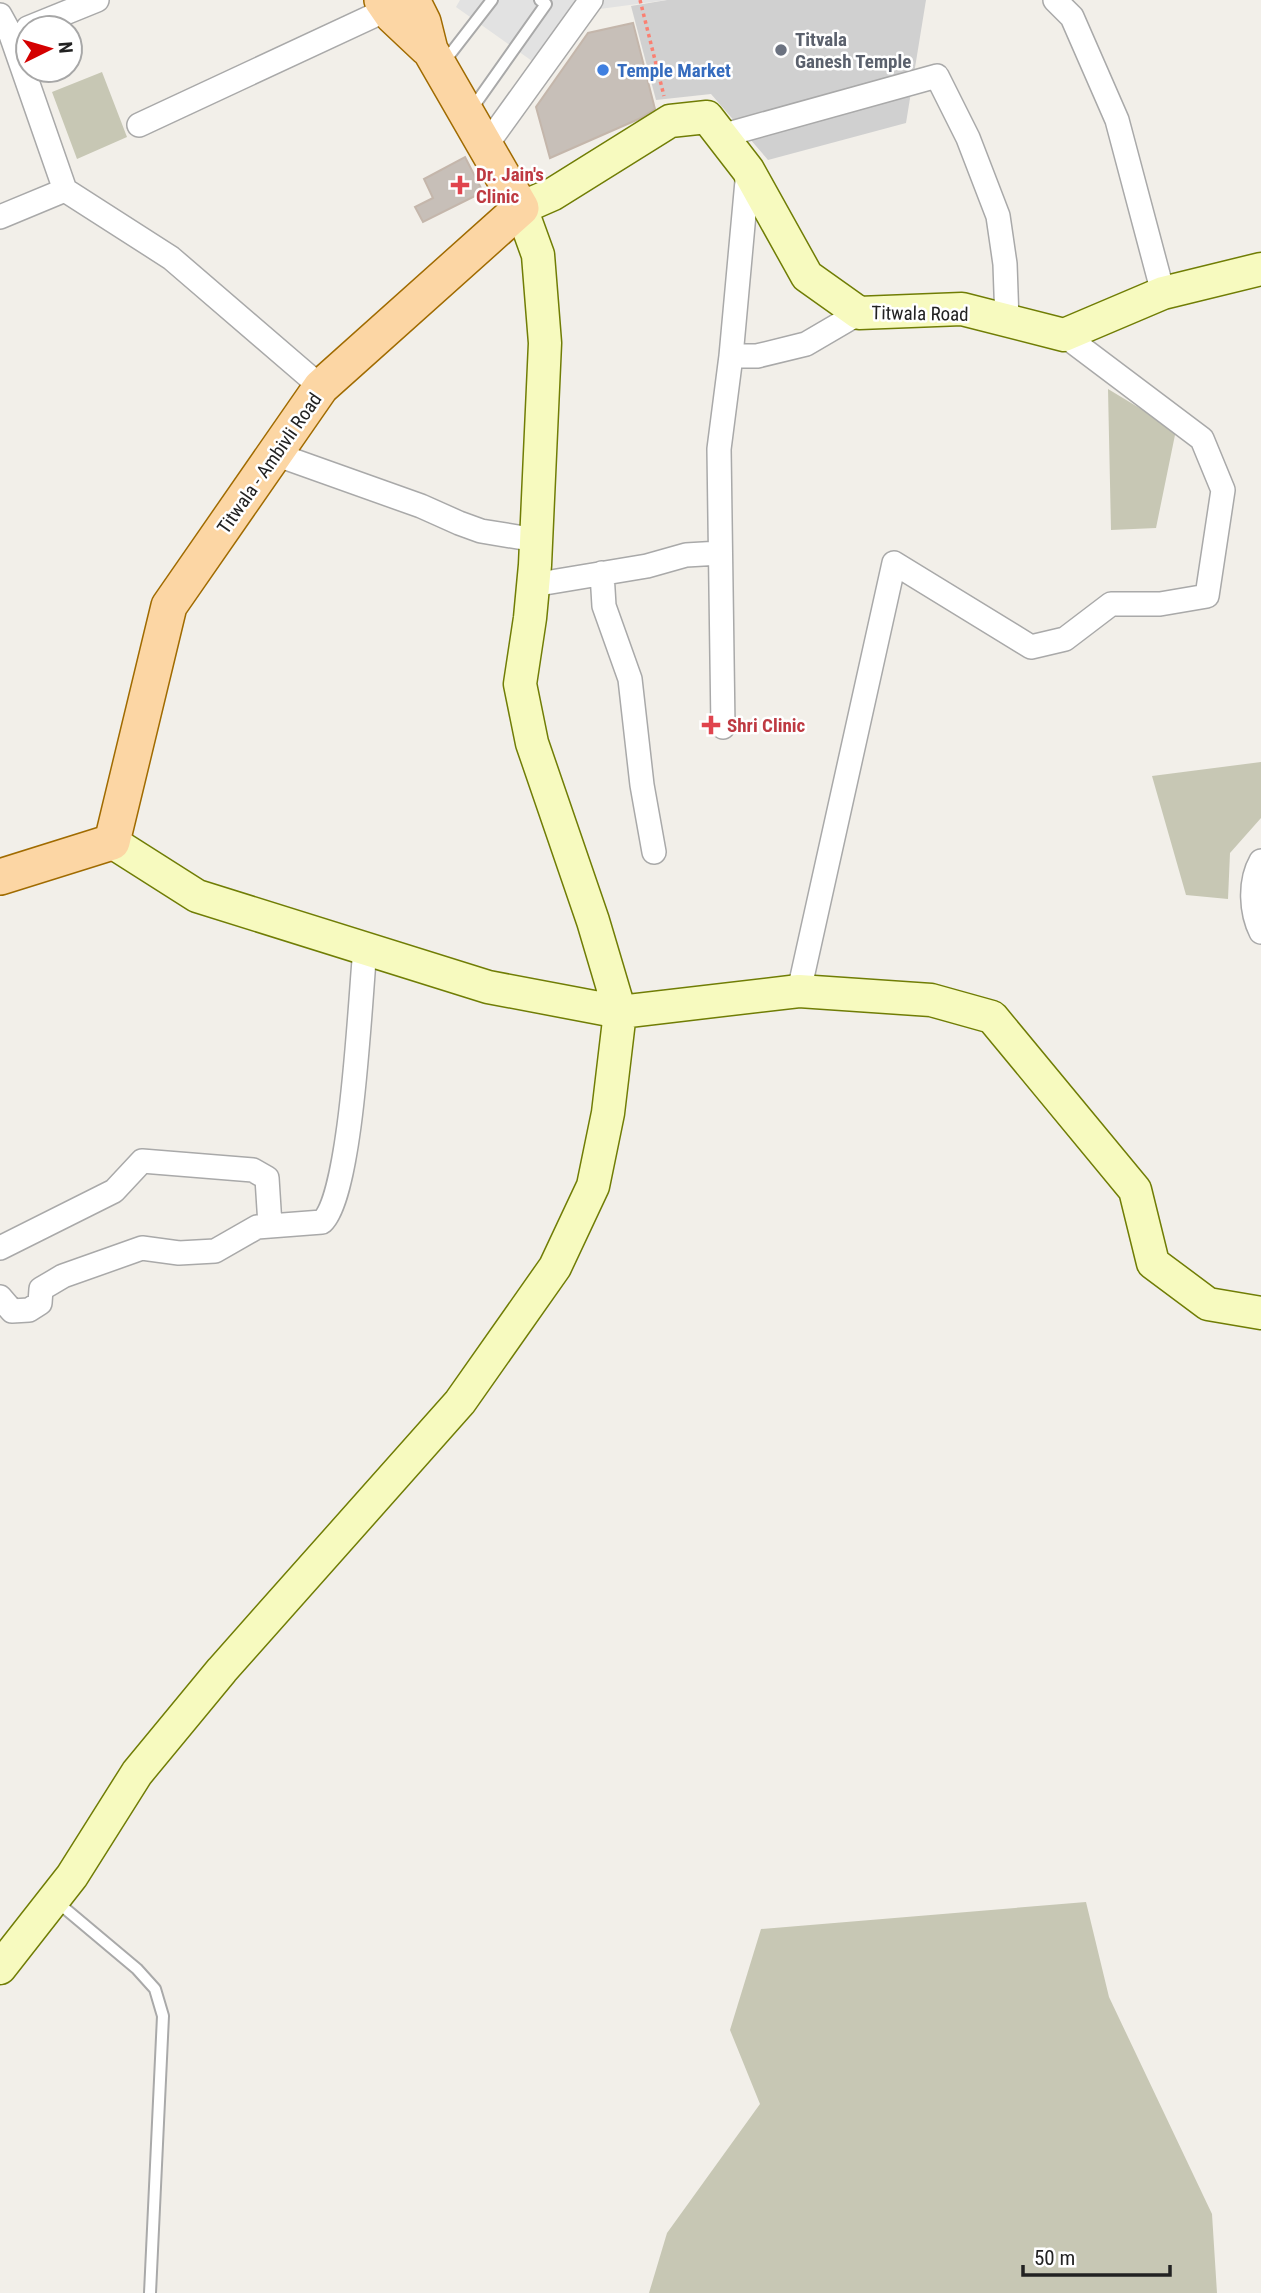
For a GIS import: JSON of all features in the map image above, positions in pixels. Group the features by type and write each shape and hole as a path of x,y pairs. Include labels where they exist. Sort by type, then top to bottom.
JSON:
{"main road":[{"path":"394,3 423,22 435,59 521,208"},
{"name":"Titwala - Ambivli Road","path":"112,842 169,606 321,387 521,208"},
{"path":"0,877 112,842"}],"street":[{"path":"97,0 13,29 65,190 171,258 321,387"},
{"path":"485,147 591,0"},
{"path":"1055,0 1072,17 1117,120 1163,293"},
{"path":"139,125 394,3"},
{"path":"721,136 937,76 968,138 998,216 1005,264 1007,321"},
{"name":"Titwala Road","path":"521,208 554,194 670,121 707,117 748,170 807,276 859,313 962,309 1064,335"},
{"path":"723,727 719,449 731,356 748,170"},
{"path":"0,217 65,190"},
{"path":"0,1968 72,1876 146,1762 222,1670 460,1402 555,1266 593,1186 608,1113 620,1012 593,921 532,743 520,684 537,540 545,343 538,255 521,208"},
{"path":"1064,335 1163,293 1261,269"},
{"path":"731,356 757,355 806,344 859,313"},
{"path":"799,991 894,562 1031,647 1065,639 1111,604 1160,604 1206,596 1223,490 1202,439 1064,335"},
{"path":"275,454 409,501 459,523 481,530 537,540"},
{"path":"533,585 647,566 686,555 720,553"},
{"path":"602,573 604,607 630,679 642,785 654,852"},
{"path":"112,842 197,896 488,987 620,1012 799,991 931,1000 992,1017 1135,1190 1153,1262 1209,1304 1261,1313"},
{"path":"1261,861 1253,888 1255,920 1261,932"},
{"path":"0,1297 12,1311 29,1310 40,1303 41,1289 63,1276 142,1248 179,1253 215,1251 257,1227 322,1222 334,1206 347,1147 365,949"},
{"path":"0,1248 114,1191 142,1161 253,1170 267,1178 270,1225"}],"lane":[{"path":"435,59 492,0"},
{"path":"467,116 546,4 540,0"},
{"path":"54,1899 137,1969 155,1989 163,2016 150,2293"}],"path":[{"path":"640,0 670,121"}],"shaded area":[{"path":"460,0 667,0 592,10 549,73 456,7"},
{"name":"Titvala Ganesh Temple","path":"667,0 926,0 906,123 768,160 711,94 656,100 631,6"},
{"path":"102,72 127,137 77,159 52,92 72,84 84,84 84,79"},
{"path":"1108,389 1176,430 1156,528 1111,530"},
{"path":"1261,762 1261,818 1230,853 1228,899 1186,895 1152,776"},
{"path":"1086,1902 1109,1997 1212,2214 1217,2293 649,2293 667,2233 760,2104 730,2030 761,1929"}],"building":[{"name":"Temple Market","path":"633,23 655,109 641,118 550,158 536,107 588,33"},
{"path":"465,157 483,192 423,222 415,207 433,198 424,179"}],"place":[{"name":"Titvala Ganesh Temple","path":"781,50"},
{"name":"Temple Market","path":"603,70"},
{"name":"Dr. Jain's Clinic","path":"460,185"},
{"name":"Shri Clinic","path":"711,725"}]}
